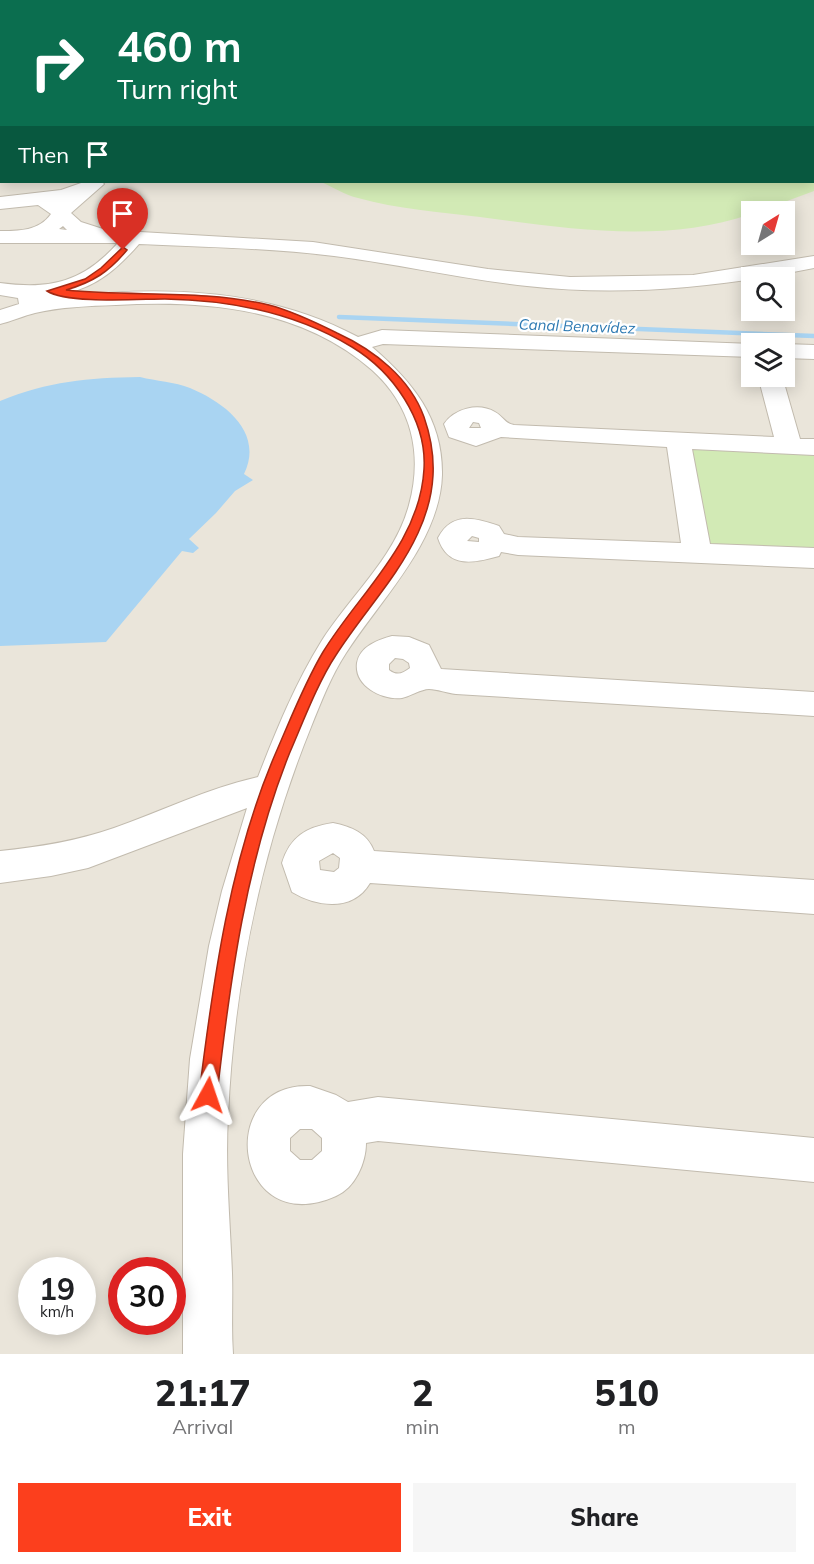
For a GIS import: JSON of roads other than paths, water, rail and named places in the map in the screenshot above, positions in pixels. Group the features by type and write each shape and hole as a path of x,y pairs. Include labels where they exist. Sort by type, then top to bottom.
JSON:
{"street":[{"path":"0,203 63,195 98,183"},
{"path":"28,235 52,226 71,201 98,183"},
{"path":"22,199 53,204 74,226 104,236"},
{"path":"0,237 104,236 311,248 487,275 583,284 693,282 752,275 814,262"},
{"path":"0,317 96,276 113,262 133,238"},
{"path":"0,289 46,297 191,297 267,308 323,329 356,345 386,369 403,388 422,421 427,441 430,468 426,492 414,529 392,566 328,655 283,753 251,850 223,967 212,1052 206,1117 209,1290 203,1344"},
{"path":"356,345 382,337 741,350"},
{"path":"795,351 814,352"},
{"path":"773,387 789,446"},
{"path":"495,429 514,432 814,447"},
{"path":"678,440 697,553"},
{"path":"414,529 453,536 463,528 477,527 489,532 494,541 518,546 814,558"},
{"path":"424,674 438,680 456,682 814,704"},
{"path":"0,867 61,859 99,849 238,796 270,789"},
{"path":"359,866 813,900"},
{"path":"340,1125 378,1119 814,1160"}],"water":[{"path":"140,377 190,388 228,411 245,433 249,445 249,459 244,474 253,480 235,491 189,539 199,548 193,553 182,551 106,642 0,646 0,401 35,389 68,382"}],"waterway":[{"name":"Canal Benavídez","path":"339,317 814,336"}]}
